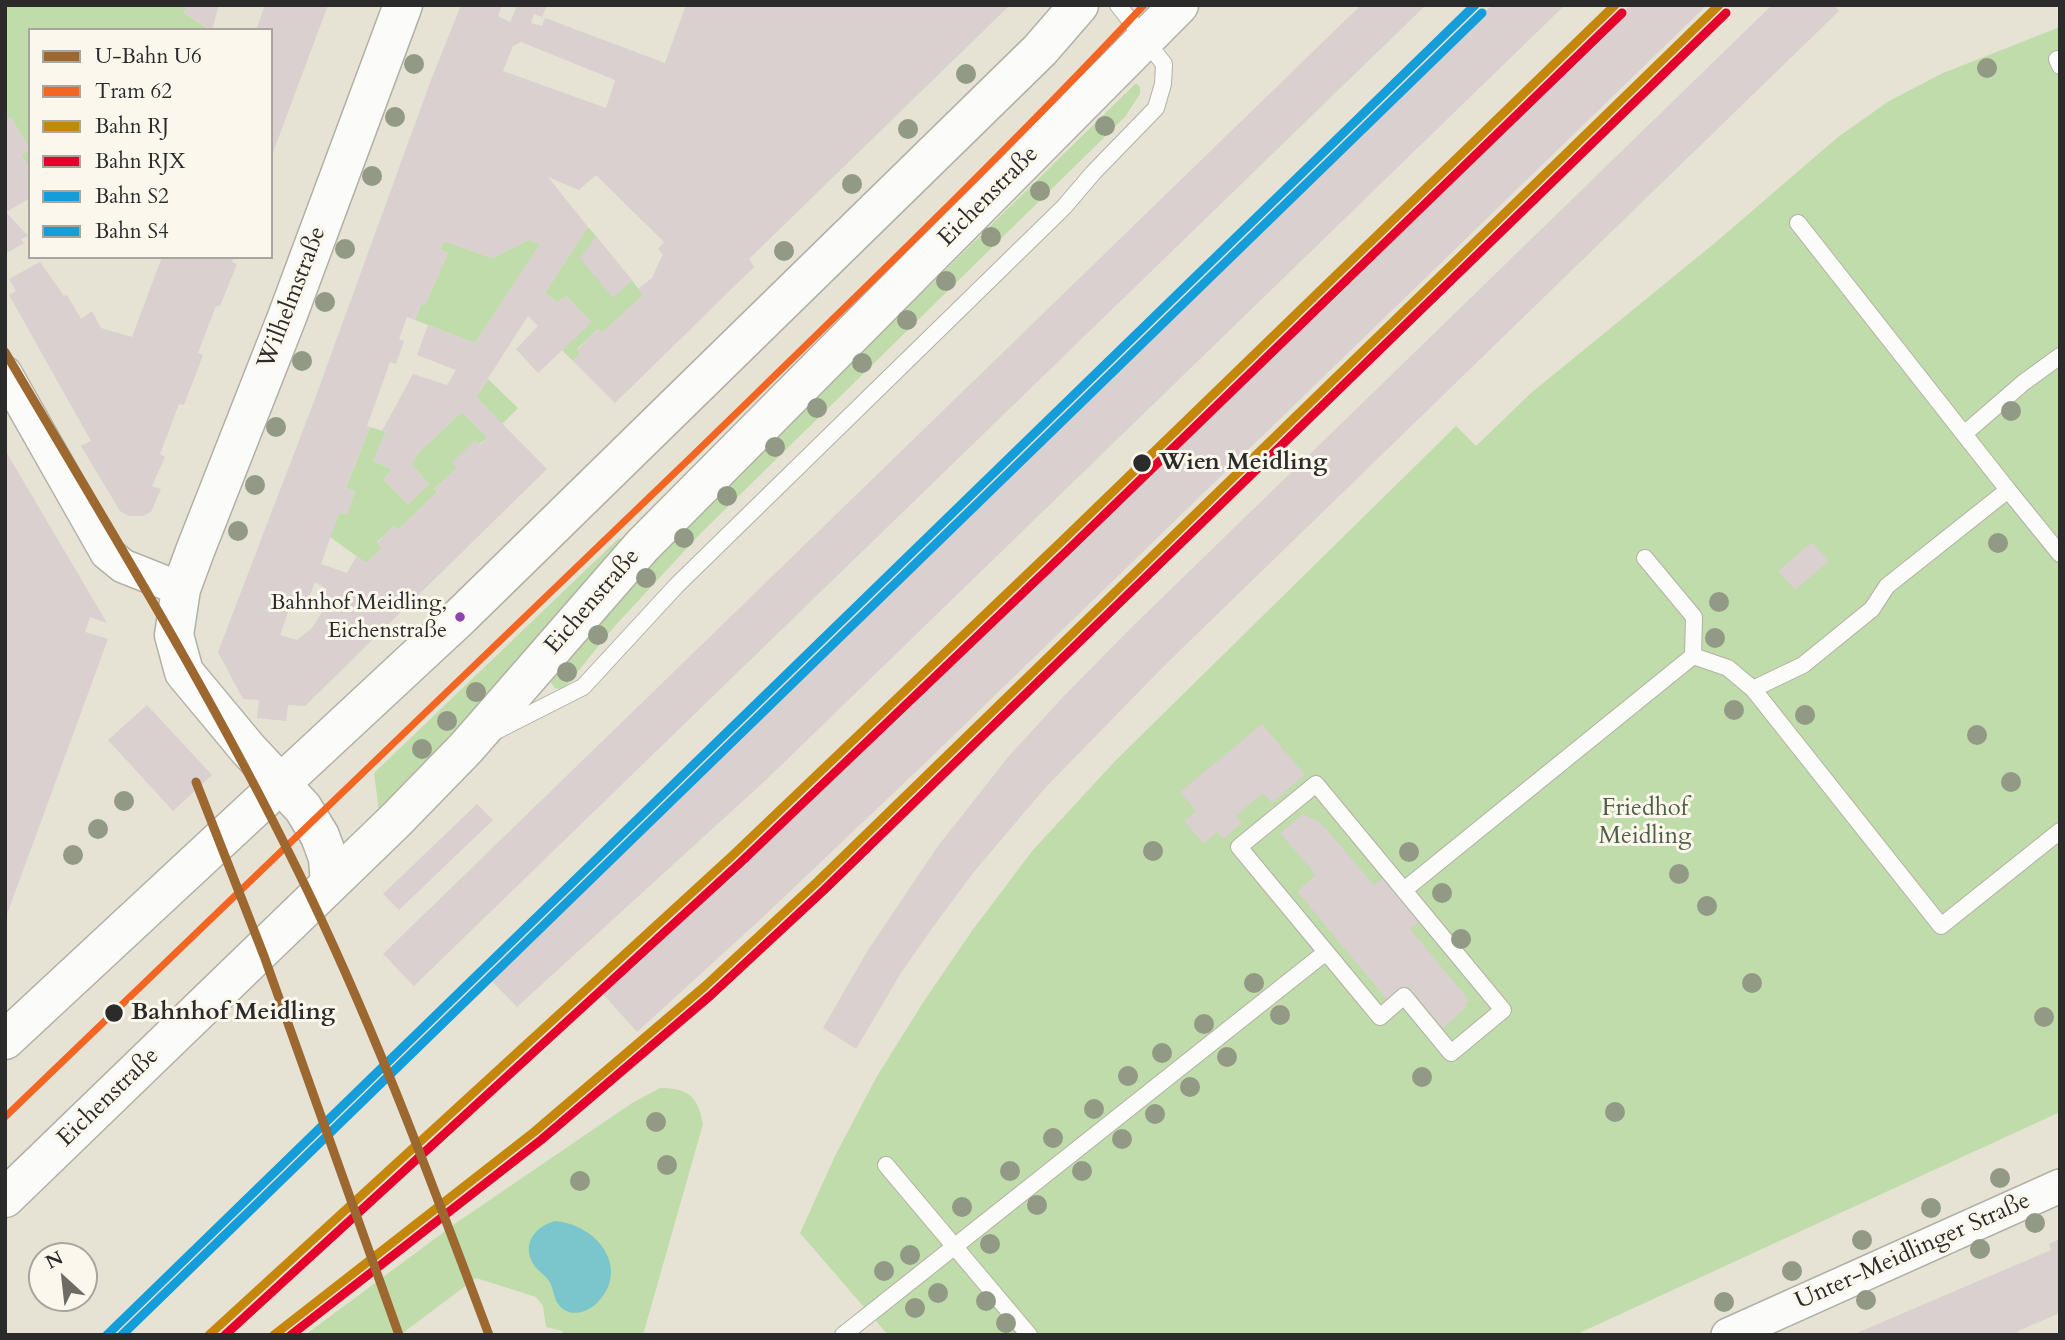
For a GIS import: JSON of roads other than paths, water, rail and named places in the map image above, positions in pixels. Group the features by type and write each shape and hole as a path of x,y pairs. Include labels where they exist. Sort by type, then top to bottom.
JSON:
{"main road":[{"name":"Wilhelmstraße","path":"330,883 328,858 320,836 303,808 248,749 184,672 174,635 181,589 287,317 403,5"},
{"path":"5,1040 146,906 282,784 460,617 1040,50 1079,5"},
{"name":"Eichenstraße","path":"5,1198 466,748 642,546 1155,52 1179,5"}],"street":[{"path":"5,373 107,553 123,566 181,589"},
{"name":"Unter-Meidlinger Straße","path":"1728,1335 2060,1186"}],"lane":[{"path":"466,748 583,687 677,585 1064,207 1156,108 1163,84 1155,52 1118,5"},
{"path":"1798,223 2060,554"},
{"path":"1964,434 2023,383 2060,356"},
{"path":"1753,689 1803,665 1872,609 1887,586 2008,490"},
{"path":"1404,890 1693,656 1694,617 1645,558"},
{"path":"1693,656 1728,668 1753,689 1941,926 2060,831"},
{"path":"1316,784 1404,890 1503,1010 1451,1053 1404,996 1380,1017 1239,848 1316,784"},
{"path":"843,1335 1326,952"},
{"path":"886,1165 1029,1335"}],"water":[{"path":"555,1221 584,1230 605,1250 610,1262 611,1276 607,1290 597,1303 578,1313 568,1312 559,1305 549,1281 530,1258 529,1244 536,1232"}],"metro line":[{"name":"U6","path":"5,352 194,674 298,871 375,1042 489,1335"},
{"name":"U6","path":"196,782 264,956 399,1335"}],"tram line":[{"name":"62","path":"5,1117 431,709 975,180 1144,5"}],"rail line":[{"name":"S2","path":"107,1335 1475,5"},
{"name":"RJ","path":"209,1335 733,855 1065,538 1615,5"},
{"name":"RJ","path":"274,1335 534,1132 704,987 817,882 1719,5"},
{"name":"S4","path":"122,1335 1482,13"},
{"name":"RJX","path":"225,1335 740,863 1072,546 1622,13"},
{"name":"RJX","path":"291,1335 541,1140 711,995 824,890 1726,13"}],"place":[{"name":"Wien Meidling","path":"1142,463"},
{"name":"Bahnhof Meidling, Eichenstraße","path":"460,617"},
{"name":"Bahnhof Meidling","path":"114,1013"}],"park label":[{"name":"Friedhof Meidling","path":"1645,823"}]}
